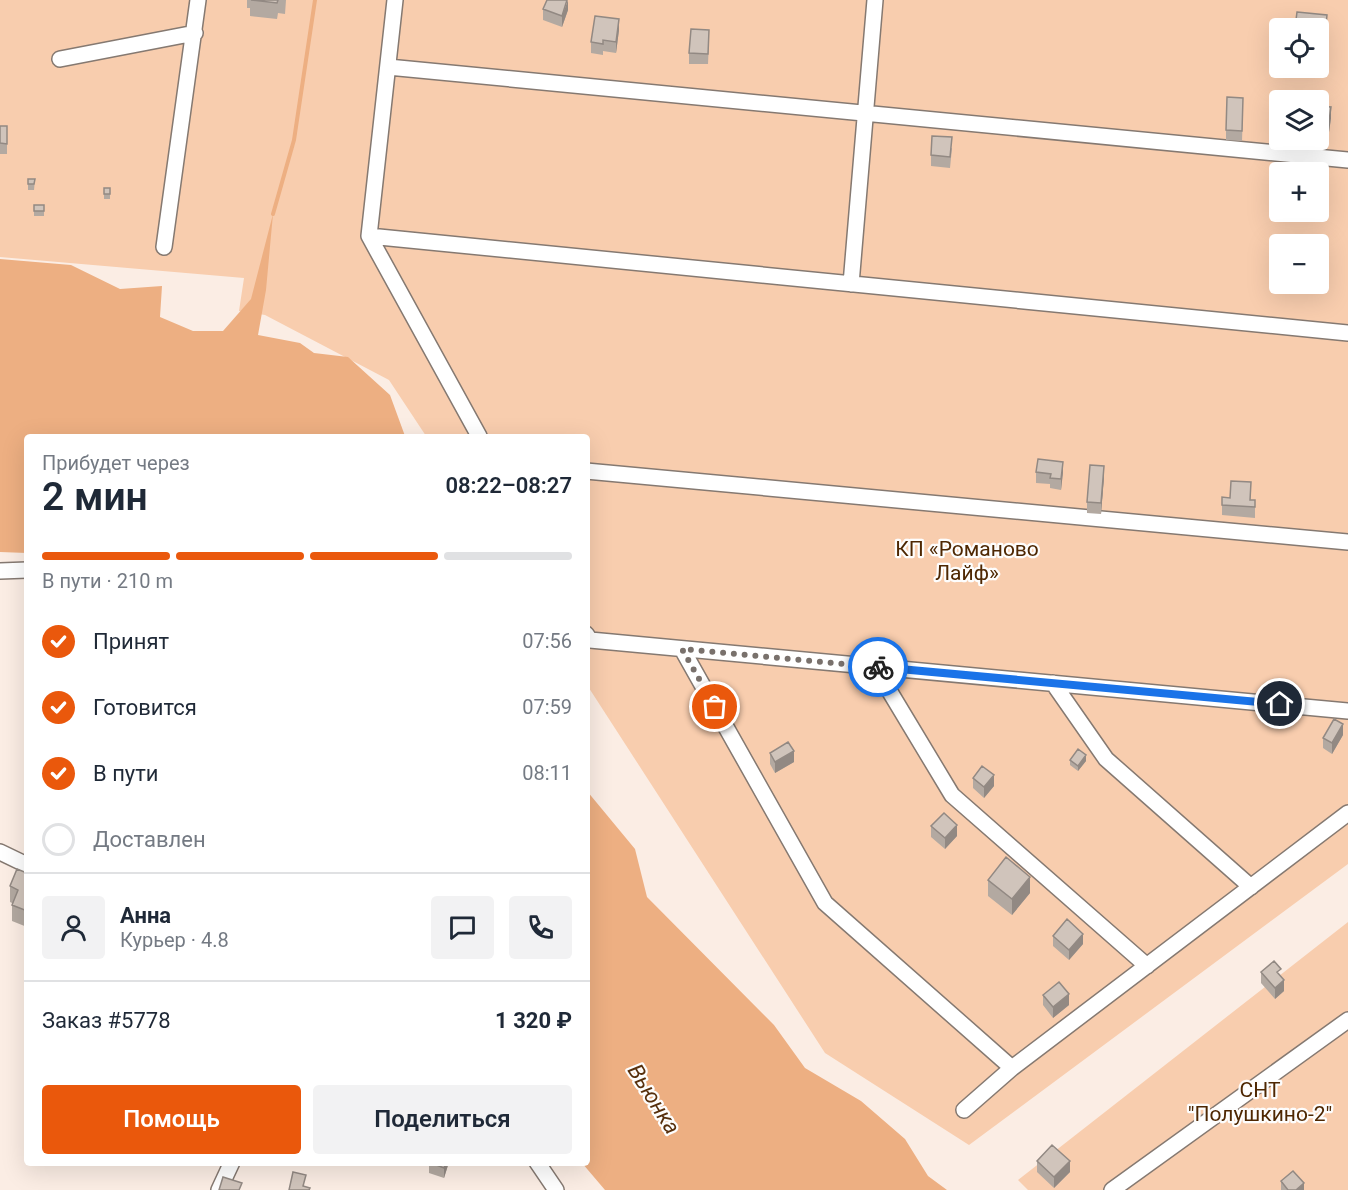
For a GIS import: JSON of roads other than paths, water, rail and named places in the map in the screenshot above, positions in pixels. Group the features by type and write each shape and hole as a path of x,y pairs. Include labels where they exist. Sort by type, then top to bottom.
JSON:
{"street":[{"path":"164,247 198,0"},
{"path":"395,0 369,236 478,434"},
{"path":"851,284 875,0"},
{"path":"60,59 195,33"},
{"path":"388,67 1348,160"},
{"path":"369,236 1348,333"},
{"path":"590,471 1348,543"},
{"path":"0,571 24,570"},
{"path":"590,640 1348,711"},
{"path":"682,649 825,903 1012,1068"},
{"path":"875,667 952,795 1147,966"},
{"path":"1053,683 1106,759 1251,887"},
{"path":"964,1110 1012,1068 1348,813"},
{"path":"0,852 24,864"},
{"path":"1112,1190 1348,1020"},
{"path":"219,1190 230,1166"},
{"path":"540,1166 556,1190"}],"water":[{"path":"273,214 266,290 258,335 300,343 314,353 348,357 390,395 404,434 24,434 24,553 0,552 0,259 71,265 120,289 162,286 160,317 193,331 223,331 251,299"},
{"name":"Вьюнка","path":"590,795 635,849 647,897 774,1025 805,1068 861,1101 905,1139 928,1176 947,1190 605,1190 585,1166 590,1166"}],"waterway":[{"path":"273,214 294,140 315,0"}],"park label":[{"name":"КП «Романово Лайф»","path":"967,561"},
{"name":"СНТ \"Полушкино-2\"","path":"1260,1102"}]}
